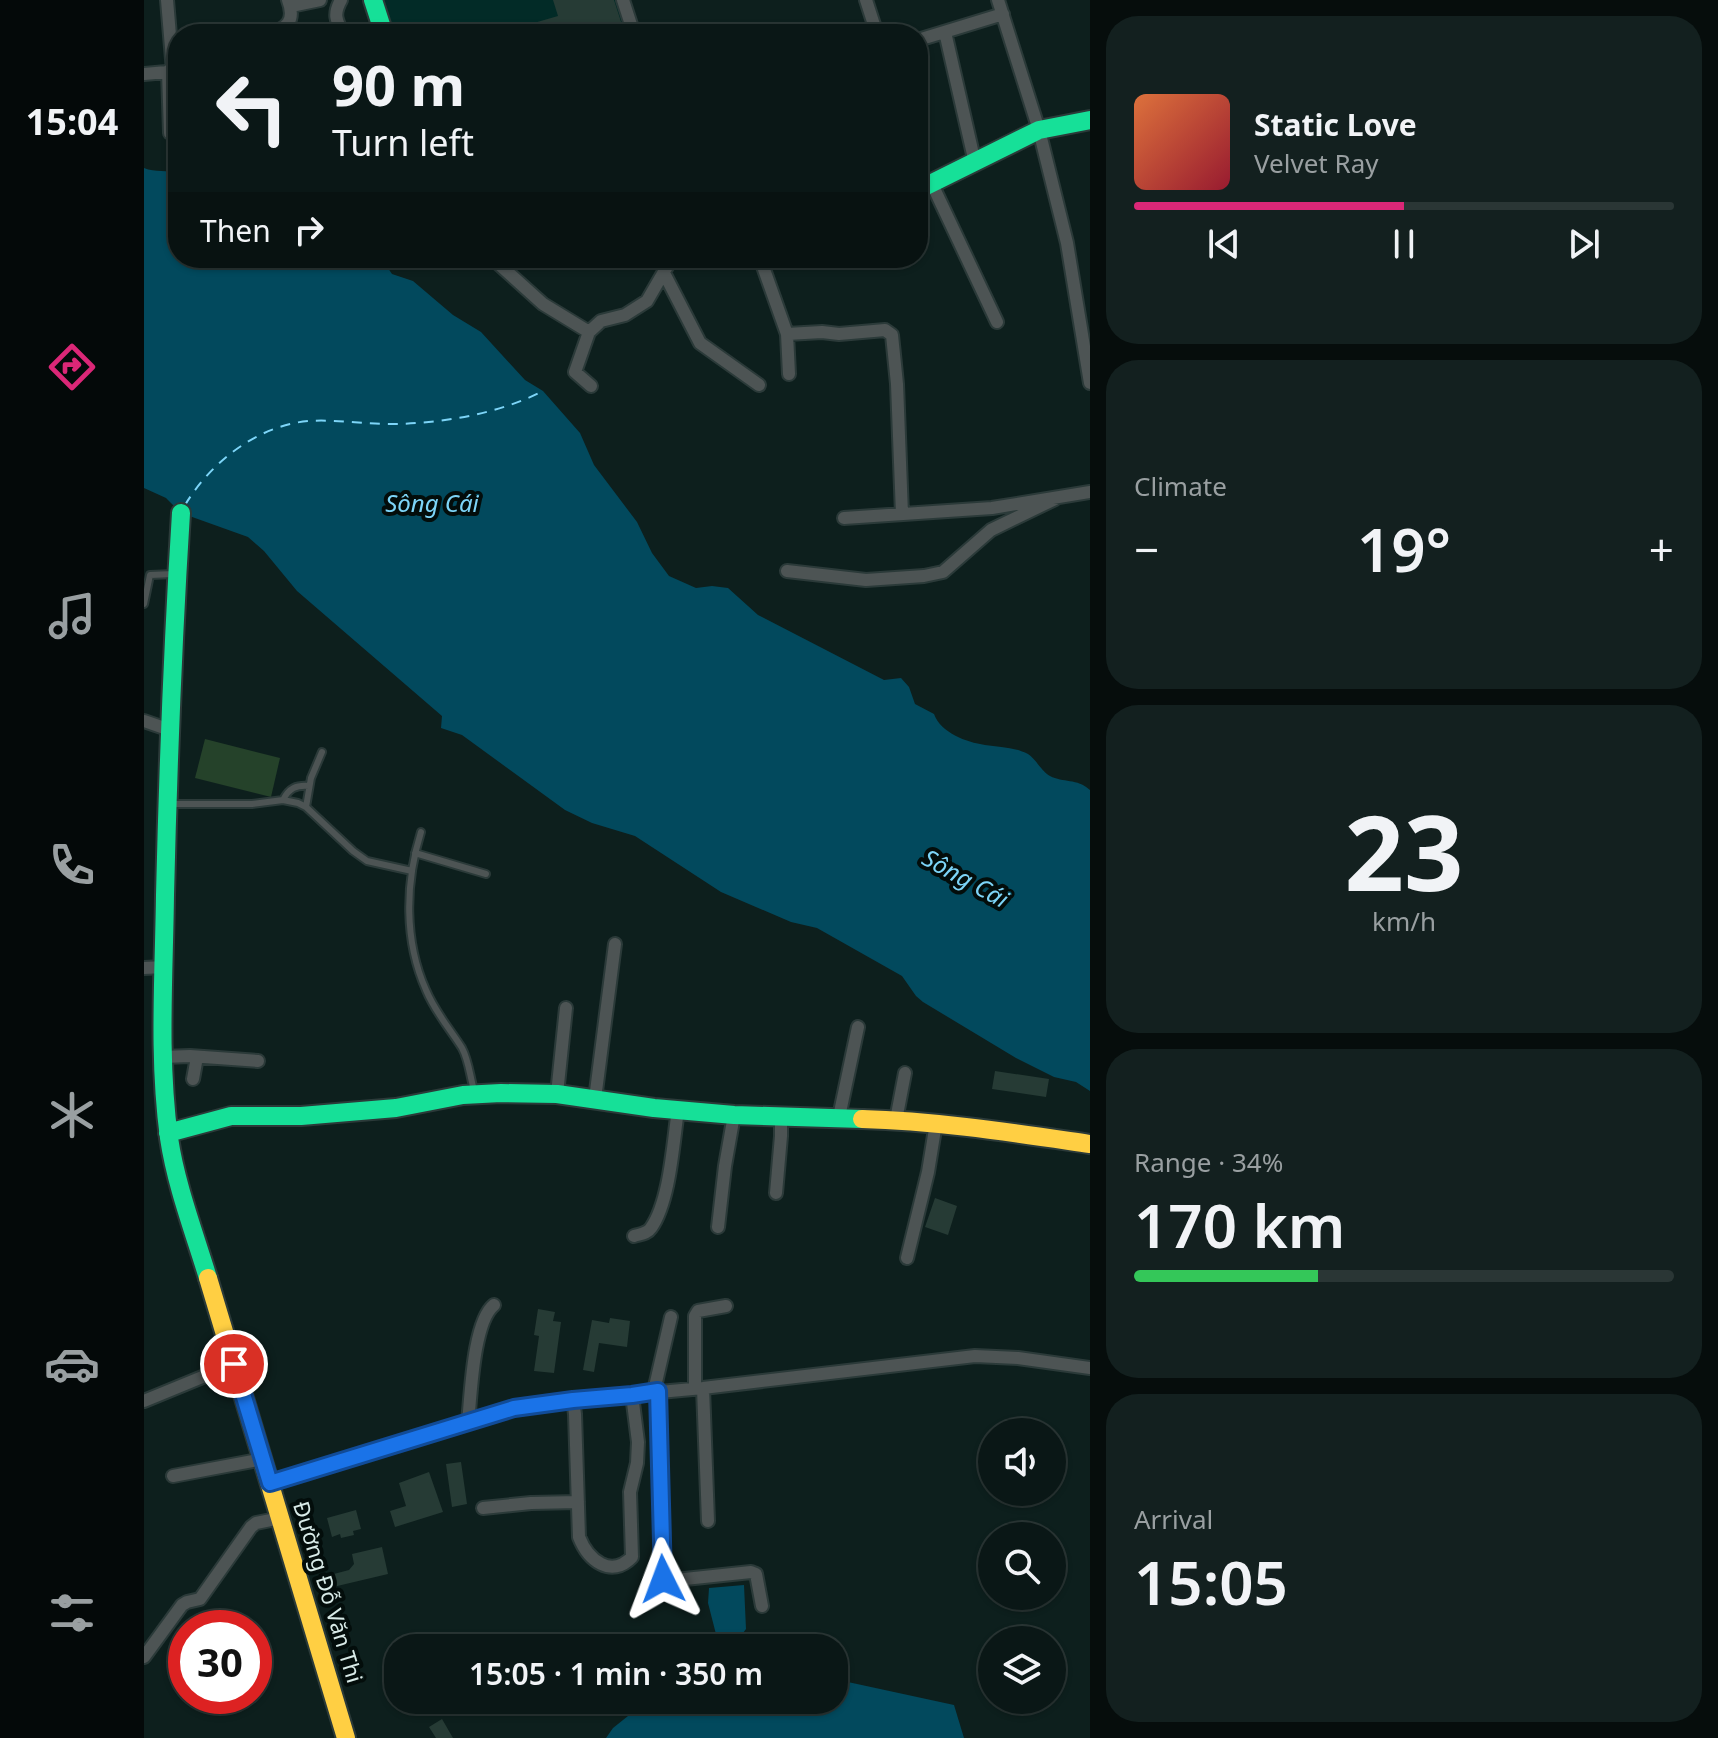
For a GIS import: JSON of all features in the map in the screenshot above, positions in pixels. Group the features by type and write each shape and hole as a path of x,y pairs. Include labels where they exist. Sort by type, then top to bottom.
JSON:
{"street":[{"path":"167,0 169,24"},
{"path":"289,24 289,3 320,0"},
{"path":"338,24 335,19 341,0"},
{"path":"373,0 381,24"},
{"path":"623,0 631,24"},
{"path":"866,0 874,24"},
{"path":"998,0 1039,130 1067,243 1090,383"},
{"path":"928,37 1003,14"},
{"path":"945,32 975,163"},
{"path":"144,74 168,72"},
{"path":"928,186 1039,130 1090,120"},
{"path":"928,193 997,322"},
{"path":"503,268 543,304 589,332"},
{"path":"591,386 575,372 589,332 601,321 625,315 647,301 667,268"},
{"path":"764,268 787,334 789,374"},
{"path":"664,273 700,343 759,385"},
{"path":"787,334 885,330 892,335 902,514"},
{"path":"844,518 992,508 1090,492"},
{"path":"787,571 866,580 943,572 991,530 1055,499"},
{"name":"Đường Đỗ Văn Thi","path":"181,513 170,730 164,967 163,1057 168,1133 176,1172 346,1738"},
{"path":"144,721 170,730"},
{"path":"595,1099 615,944"},
{"path":"144,968 164,967"},
{"path":"557,1094 566,1008"},
{"path":"839,1117 858,1027"},
{"path":"163,1057 258,1061"},
{"path":"193,1079 197,1057"},
{"path":"896,1120 905,1073"},
{"path":"168,1133 231,1116 301,1116 396,1108 474,1094 557,1094 734,1115 936,1123 1090,1144"},
{"path":"634,1236 651,1228 664,1200 678,1110"},
{"path":"718,1227 734,1115"},
{"path":"776,1193 781,1115"},
{"path":"907,1258 928,1172 936,1123"},
{"path":"468,1422 483,1318 494,1305"},
{"path":"708,1521 695,1316 698,1311 726,1306"},
{"path":"671,1317 656,1391 663,1579 751,1572 756,1574 762,1606"},
{"path":"270,1483 514,1408 975,1356 1018,1358 1090,1368"},
{"path":"144,1401 234,1364"},
{"path":"573,1400 579,1537 594,1560 610,1566 626,1563 632,1557 630,1492 637,1463 632,1395"},
{"path":"173,1476 263,1459"},
{"path":"483,1508 578,1502"},
{"path":"144,1657 182,1605 200,1599 251,1527 281,1518"}],"lane":[{"path":"144,604 147,573 177,574"},
{"path":"306,807 309,786 322,752"},
{"path":"283,800 286,793 296,786 309,786"},
{"path":"168,804 252,804 283,800 298,803 367,861 412,871"},
{"path":"421,832 409,896 409,925 416,965 442,1022 463,1050 474,1094"},
{"path":"415,853 486,874"}],"shaded area":[{"path":"381,0 618,0 626,24 389,24"},
{"path":"205,739 280,758 271,797 195,778"}],"water":[{"name":"Sông Cái","path":"144,168 168,172 168,268 388,268 392,274 413,281 453,315 481,332 525,380 543,391 580,433 594,465 637,522 652,553 669,576 696,588 728,588 758,615 884,680 901,678 909,687 915,704 934,714 937,721 955,736 978,744 1023,752 1050,776 1090,790 1090,1091 1076,1082 1054,1077 1016,1058 923,1002 902,976 817,928 791,922 721,892 635,836 592,823 565,810 462,735 441,728 442,716 297,591 264,551 248,537 181,513 166,498 144,488"},
{"path":"744,1585 746,1629 742,1634 716,1634 708,1603 709,1588"},
{"path":"848,1682 954,1705 964,1738 606,1738 630,1714 848,1714"}],"building":[{"path":"553,0 614,0 622,24 530,24 558,16"},
{"path":"995,1071 1049,1079 1046,1097 992,1089"},
{"path":"935,1198 957,1206 948,1235 925,1227"},
{"path":"538,1309 555,1312 553,1321 561,1322 554,1373 534,1371 539,1336 534,1335"},
{"path":"610,1318 630,1321 627,1347 599,1343 594,1372 583,1370 592,1320 609,1323"},
{"path":"461,1462 467,1504 452,1507 446,1464"},
{"path":"429,1472 443,1512 395,1527 390,1511 406,1506 399,1483"},
{"path":"356,1510 361,1529 353,1531 354,1535 332,1537 327,1518"},
{"path":"382,1547 388,1574 333,1587 330,1575 349,1570 354,1564 352,1554"},
{"path":"442,1719 453,1738 436,1738 429,1727"}],"ferry route":[{"path":"185,505 208,474 237,449 254,438 289,424 308,421 389,424 437,421 492,411 543,391"}],"traffic: fast":[{"path":"373,0 381,24"},
{"path":"928,185 1039,130 1090,120"},
{"path":"181,513 168,800 164,1077 172,1156 208,1278"},
{"path":"168,1133 231,1116 301,1116 396,1108 463,1095 501,1093 557,1094 654,1108 734,1115 862,1119"}],"traffic: slow":[{"path":"862,1119 948,1125 1090,1144"},
{"path":"208,1278 346,1738"}],"route":[{"path":"234,1364 270,1483 514,1408 658,1391 663,1579"}]}
